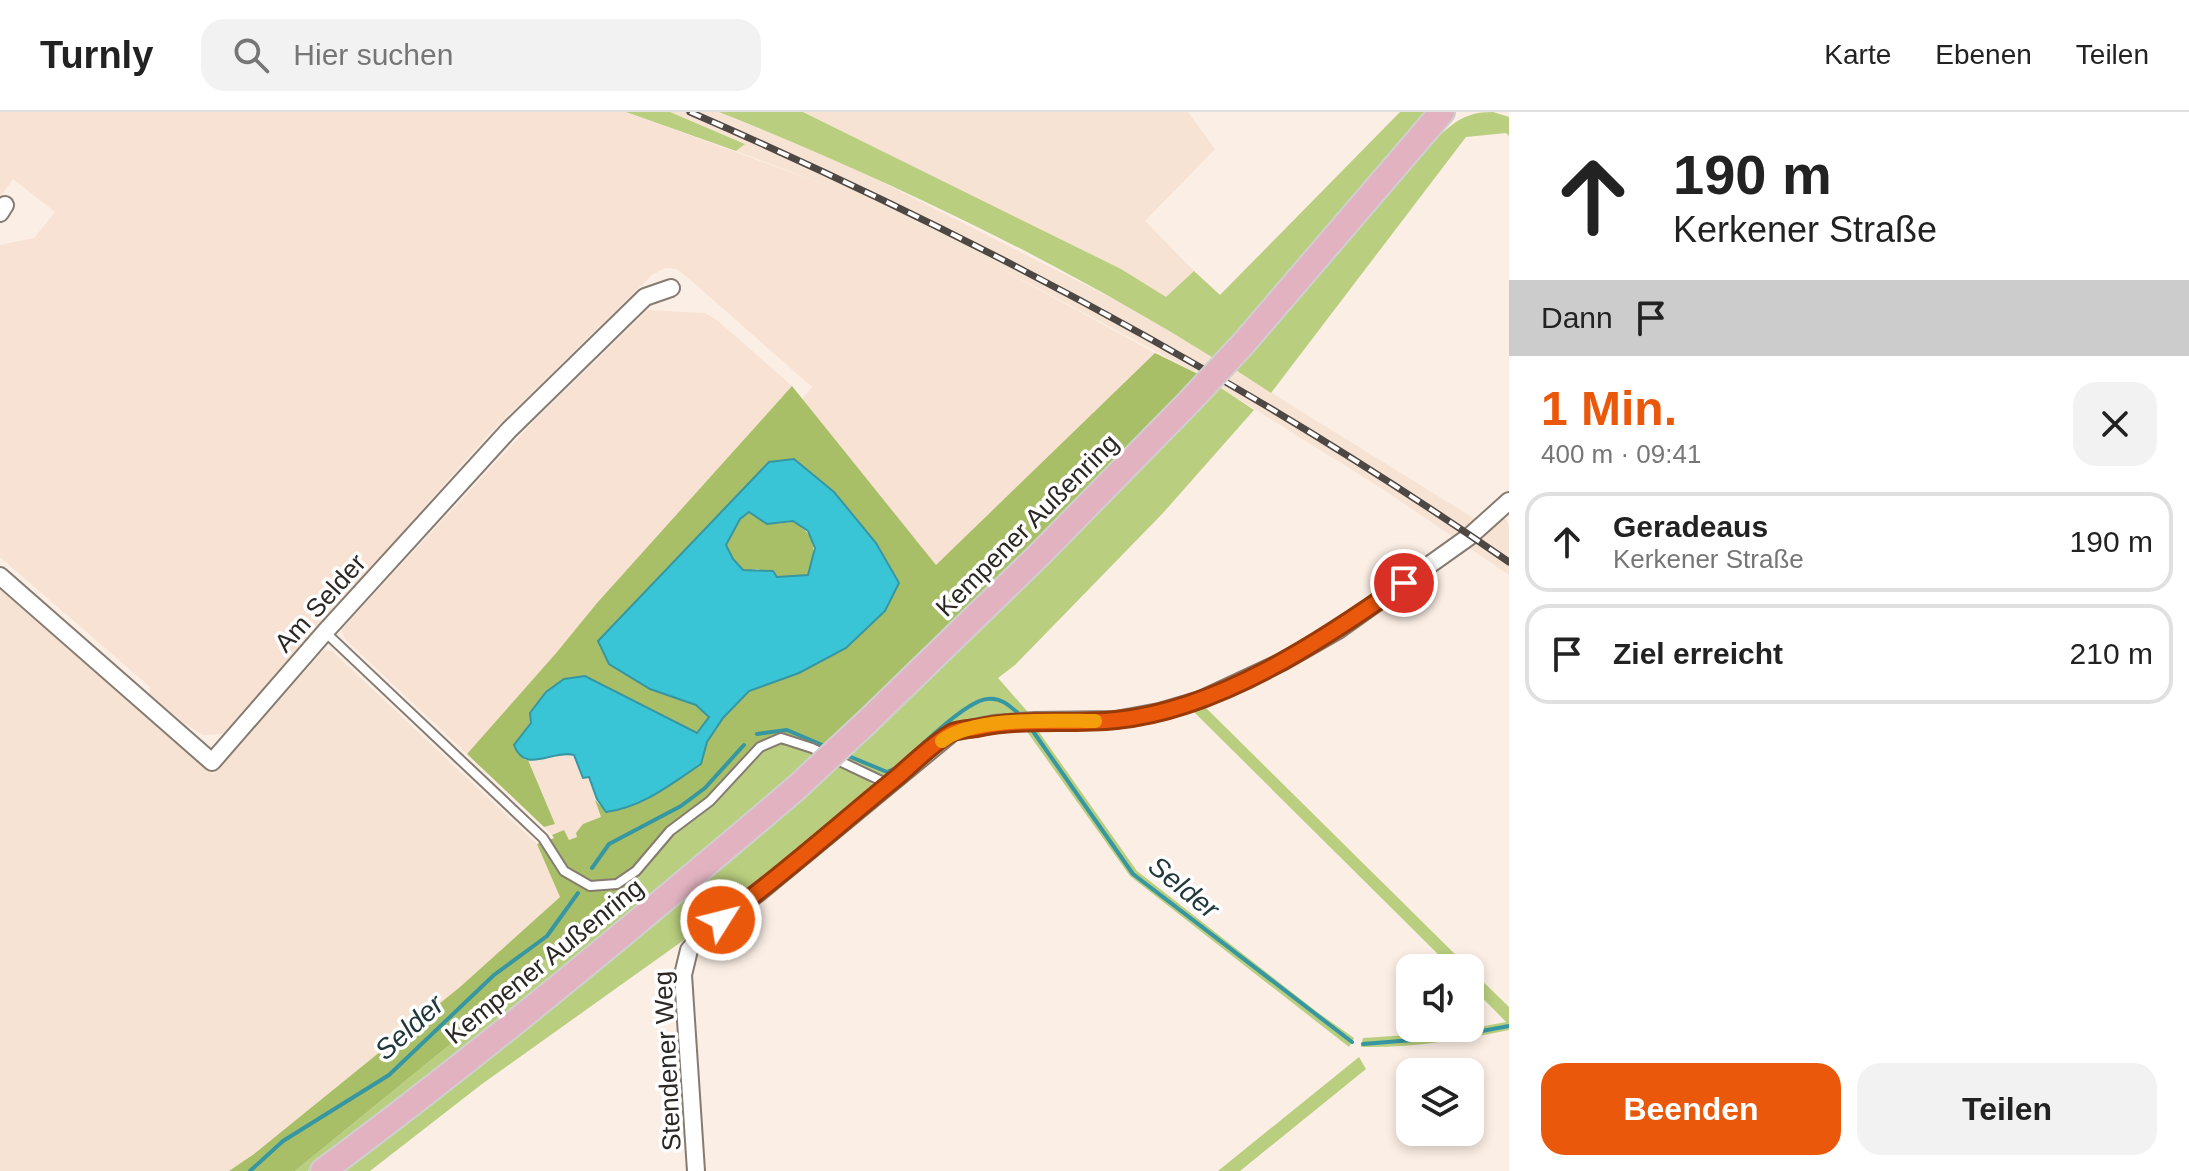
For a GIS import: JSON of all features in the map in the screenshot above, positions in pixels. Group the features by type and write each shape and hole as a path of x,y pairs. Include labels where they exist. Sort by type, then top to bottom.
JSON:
{"main road":[{"path":"1426,131 1442,112"},
{"path":"1426,131 1461,112"},
{"name":"Kempener Außenring","path":"323,1171 656,908 795,789 869,720 1039,555 1189,402 1243,344 1426,131"}],"street":[{"name":"Am Selder","path":"0,576 212,762 325,632 509,430 645,297 671,288"},
{"path":"888,784 953,732 1025,722 1116,720 1200,700 1282,662 1338,630 1477,531 1509,501"},
{"name":"Stendener Weg","path":"696,1171 683,975 689,950 703,933 757,894 888,784"}],"lane":[{"path":"325,632 543,838 564,871 590,886 617,884 636,871 670,831 710,801 760,747 781,738 812,748 888,784"}],"shaded area":[{"path":"0,112 626,112 823,184 987,261 1155,353 936,566 802,399 812,387 686,276 676,269 665,268 652,275 488,435 231,726 222,734 203,735 150,694 150,687 0,557 0,245 34,238 55,212 13,179 0,197"},
{"path":"670,112 719,112 852,167 1147,316 1488,527 1502,514 1509,525 1509,575 1381,488 1200,375 987,261 823,184 736,151 744,143"},
{"path":"803,112 1188,112 1215,149 1145,221 1194,271 1166,298 1121,269"},
{"path":"648,310 705,313 792,386 597,603 467,754 345,639 341,630 534,421"},
{"path":"0,588 213,774 324,650 332,651 537,844 561,896 460,987 229,1171 0,1171"},
{"path":"566,753 574,755 583,778 589,776 602,817 583,824 578,837 569,840 564,830 552,835 544,827 555,824 528,760"}],"green space":[{"path":"626,112 670,112 745,144 736,151"},
{"path":"719,112 803,112 1121,269 1166,297 1194,271 1220,295 1400,112 1429,112 1220,362 1099,291 975,226 848,166"},
{"path":"1493,112 1509,117 1509,136 1506,133 1466,137 1271,393 1234,369 1429,145 1465,117"},
{"path":"1155,353 1202,376 999,583 817,755 776,745 755,758 711,806 678,831 636,875 485,1016 295,1171 229,1171 460,987 560,897 537,844 554,838 552,835 564,830 569,840 577,837 576,833 583,824 601,817 595,800 607,812 633,805 656,794 701,764 707,742 723,718 749,690 799,673 899,583 876,543 834,492 794,459 769,462 598,641 650,689 696,705 710,717 696,733 671,719 564,679 545,692 530,713 531,723 514,745 528,760 555,824 544,827 467,754 597,603 792,386 936,565"},
{"path":"1218,386 1254,410 1163,513 1015,665 998,678 1033,718 966,726 890,776 879,775 841,758"},
{"path":"749,511 770,522 793,521 807,533 813,544 808,576 777,578 758,569 743,571 726,545 740,519"},
{"path":"1201,703 1455,954 1438,954 1189,707"},
{"path":"1034,725 1137,871 1354,1038 1349,1047 1130,876 1023,726"},
{"path":"776,745 817,755 420,1088 308,1171 295,1171 485,1016 636,875 678,831 711,806 755,758"},
{"path":"835,763 864,776 874,786 867,799 754,890 482,1084 370,1171 333,1171"},
{"path":"1484,983 1509,1007 1509,1030 1484,1035 1484,1026 1506,1022 1484,999"},
{"path":"1396,1036 1396,1042 1441,1042 1361,1047 1363,1038"},
{"path":"1359,1057 1366,1069 1240,1171 1218,1171"}],"water":[{"path":"794,459 834,492 876,543 899,583 885,611 846,648 799,673 749,691 723,718 707,742 701,764 644,800 606,812 597,799 589,777 583,778 574,755 532,760 519,754 514,745 531,723 530,713 546,692 564,679 585,676 697,733 709,717 696,705 650,689 609,664 598,641 769,462","holes":["749,512 767,524 793,521 808,531 815,548 808,575 777,577 773,571 743,570 733,559 726,545 740,519"]}],"waterway":[{"name":"Selder","path":"846,755 887,772 896,768 954,717 978,702 997,699 1020,715"},
{"name":"Selder","path":"1030,727 1133,874 1352,1042"},
{"name":"Selder","path":"757,734 787,730 827,747"},
{"name":"Selder","path":"592,868 609,844 681,806 705,788 744,745"},
{"name":"Selder","path":"250,1171 283,1141 389,1075 494,975 547,936 578,893"},
{"name":"Selder","path":"1363,1044 1450,1037 1509,1026"}],"railway":[{"path":"690,112 902,210 1110,317 1313,434 1509,562"}],"slow traffic":[{"path":"942,741 953,732 994,724 1095,721"}],"route":[{"path":"721,920 757,894 953,732 994,724 1116,720 1200,700 1282,662 1338,630 1404,583"}]}
